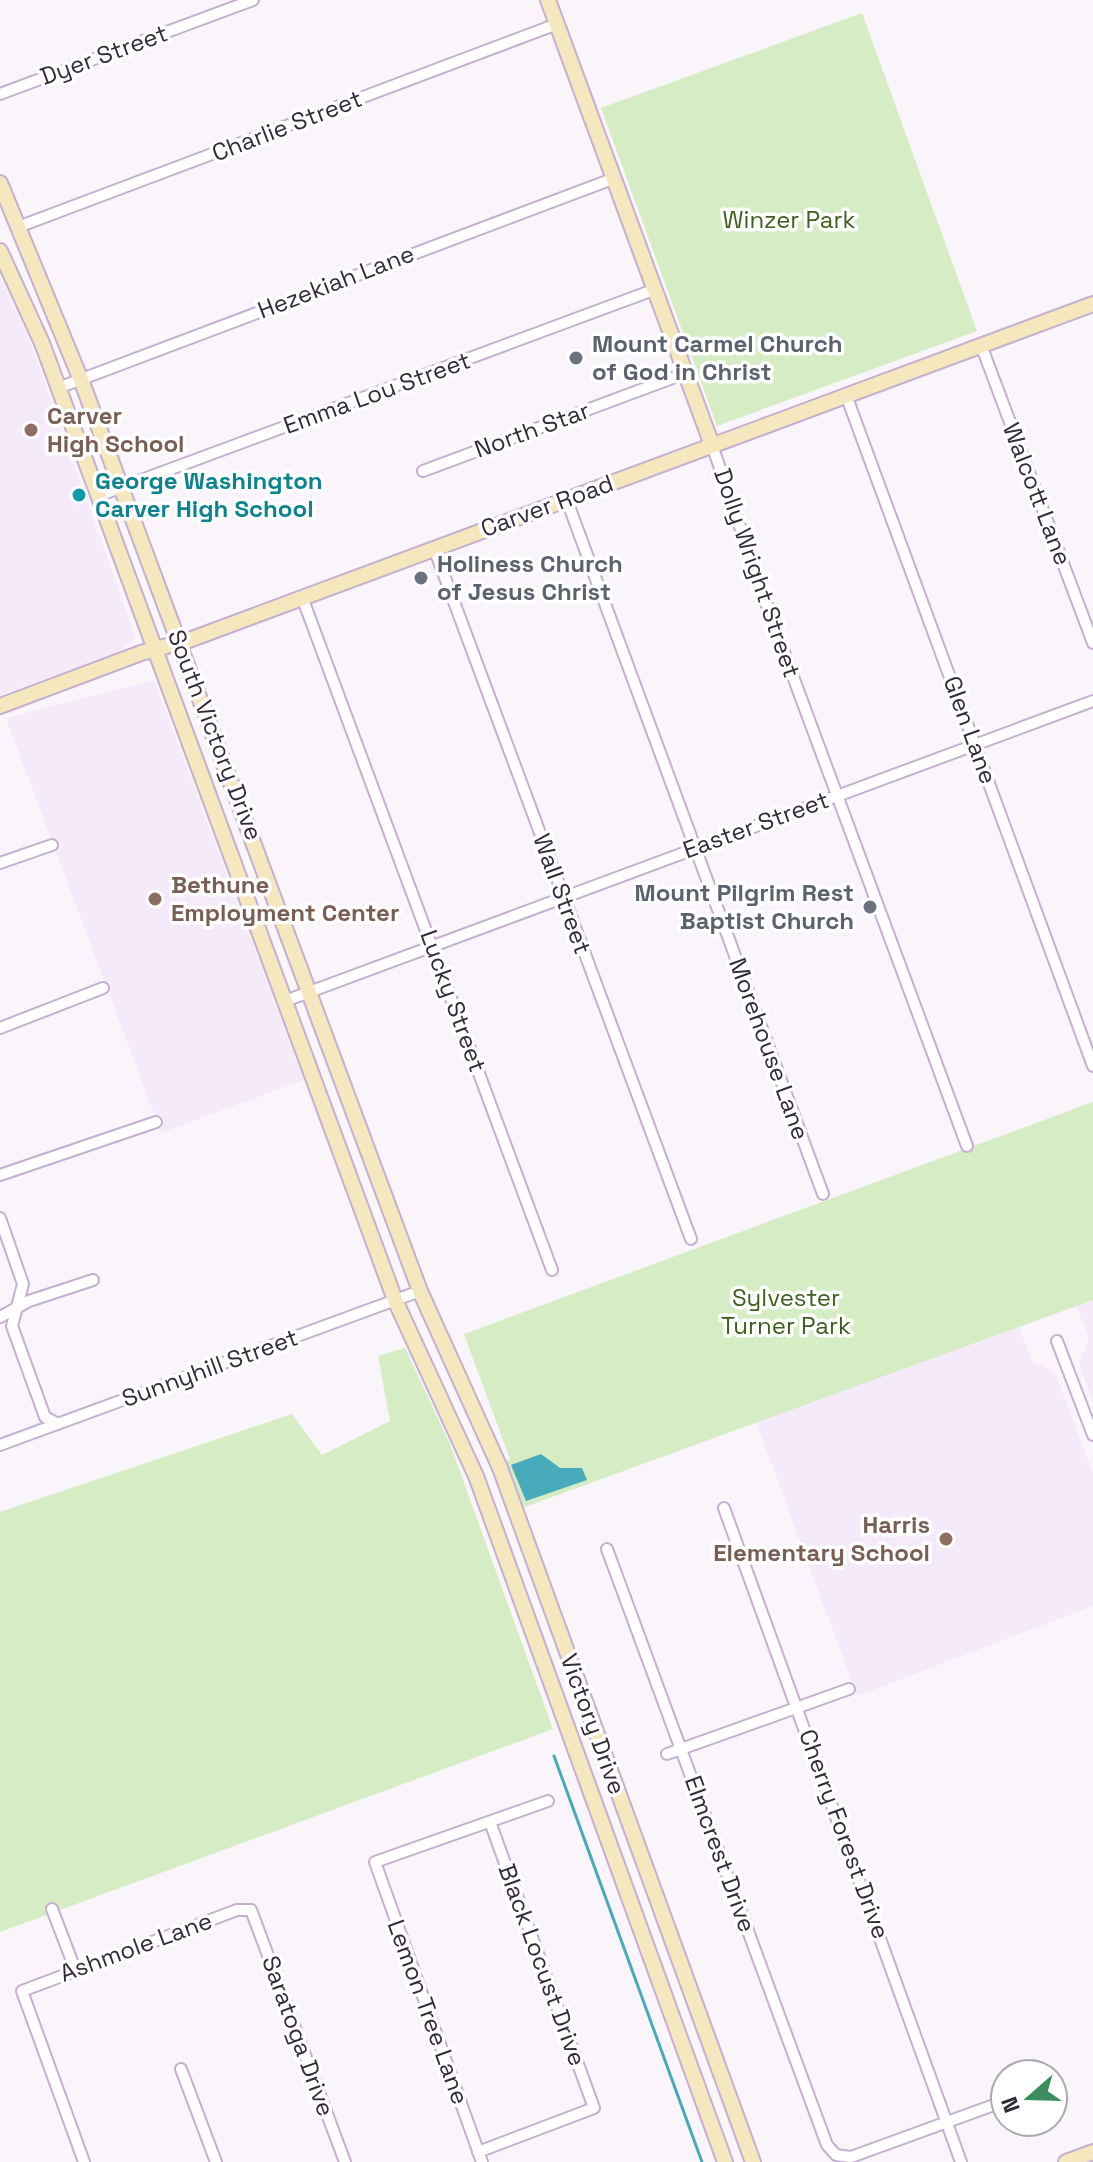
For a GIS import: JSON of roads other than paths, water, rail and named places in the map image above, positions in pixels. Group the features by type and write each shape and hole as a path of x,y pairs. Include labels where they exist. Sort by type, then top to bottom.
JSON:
{"main road":[{"name":"Dolly Wright Street","path":"548,0 712,445"},
{"name":"South Victory Drive","path":"0,183 5,204 18,227 122,487 420,1291"},
{"name":"South Victory Drive","path":"0,251 58,388 395,1300"},
{"name":"Carver Road","path":"0,706 1093,304"},
{"path":"221,830 247,821"},
{"name":"Victory Drive","path":"420,1291 477,1412 522,1528 753,2162"},
{"name":"Victory Drive","path":"395,1300 452,1419 499,1536 725,2162"},
{"path":"499,1536 522,1528"},
{"path":"588,1782 612,1774"},
{"path":"678,2029 701,2020"},
{"path":"1066,2162 1093,2152"}],"street":[{"name":"Dyer Street","path":"0,94 253,0"},
{"name":"Charlie Street","path":"18,227 557,24"},
{"name":"Hezekiah Lane","path":"58,388 80,377 615,178"},
{"name":"Emma Lou Street","path":"98,496 656,289"},
{"name":"Walcott Lane","path":"981,345 1093,643"},
{"name":"North Star","path":"423,471 686,373"},
{"name":"Glen Lane","path":"846,395 1093,1066"},
{"name":"Dolly Wright Street","path":"712,445 967,1146"},
{"name":"Morehouse Lane","path":"566,498 823,1194"},
{"name":"Wall Street","path":"434,548 691,1239"},
{"name":"Lucky Street","path":"302,597 552,1270"},
{"name":"Easter Street","path":"285,1001 1093,701"},
{"path":"0,863 52,845"},
{"path":"0,1028 103,988"},
{"path":"0,1175 156,1122"},
{"path":"0,1218 23,1284 12,1326 45,1417 58,1424"},
{"path":"0,1317 93,1280"},
{"name":"Sunnyhill Street","path":"0,1445 420,1291"},
{"path":"1057,1341 1093,1435"},
{"name":"Cherry Forest Drive","path":"724,1508 798,1705 961,2162"},
{"name":"Elmcrest Drive","path":"607,1549 827,2145 836,2155 851,2157 947,2123"},
{"path":"667,1754 849,1689"},
{"path":"490,1822 548,1801"},
{"name":"Lemon Tree Lane","path":"480,2157 375,1862 490,1822"},
{"name":"Black Locust Drive","path":"480,2157 594,2108 490,1822"},
{"path":"52,1909 75,1969"},
{"name":"Ashmole Lane","path":"84,2162 22,1991 237,1910 251,1910"},
{"name":"Saratoga Drive","path":"251,1910 345,2162"},
{"path":"181,2069 216,2162"},
{"path":"947,2123 989,2107"}],"water":[{"path":"541,1454 560,1468 582,1468 587,1480 526,1501 511,1465"}],"waterway":[{"path":"554,1756 702,2162"}],"place":[{"name":"Mount Carmel Church of God in Christ","path":"576,358"},
{"name":"Carver High School","path":"31,430"},
{"name":"George Washington Carver High School","path":"79,495"},
{"name":"Holiness Church of Jesus Christ","path":"421,578"},
{"name":"Bethune Employment Center","path":"155,899"},
{"name":"Mount Pilgrim Rest Baptist Church","path":"870,907"},
{"name":"Harris Elementary School","path":"946,1539"}],"park label":[{"name":"Winzer Park","path":"789,220"},
{"name":"Sylvester Turner Park","path":"786,1312"}]}
